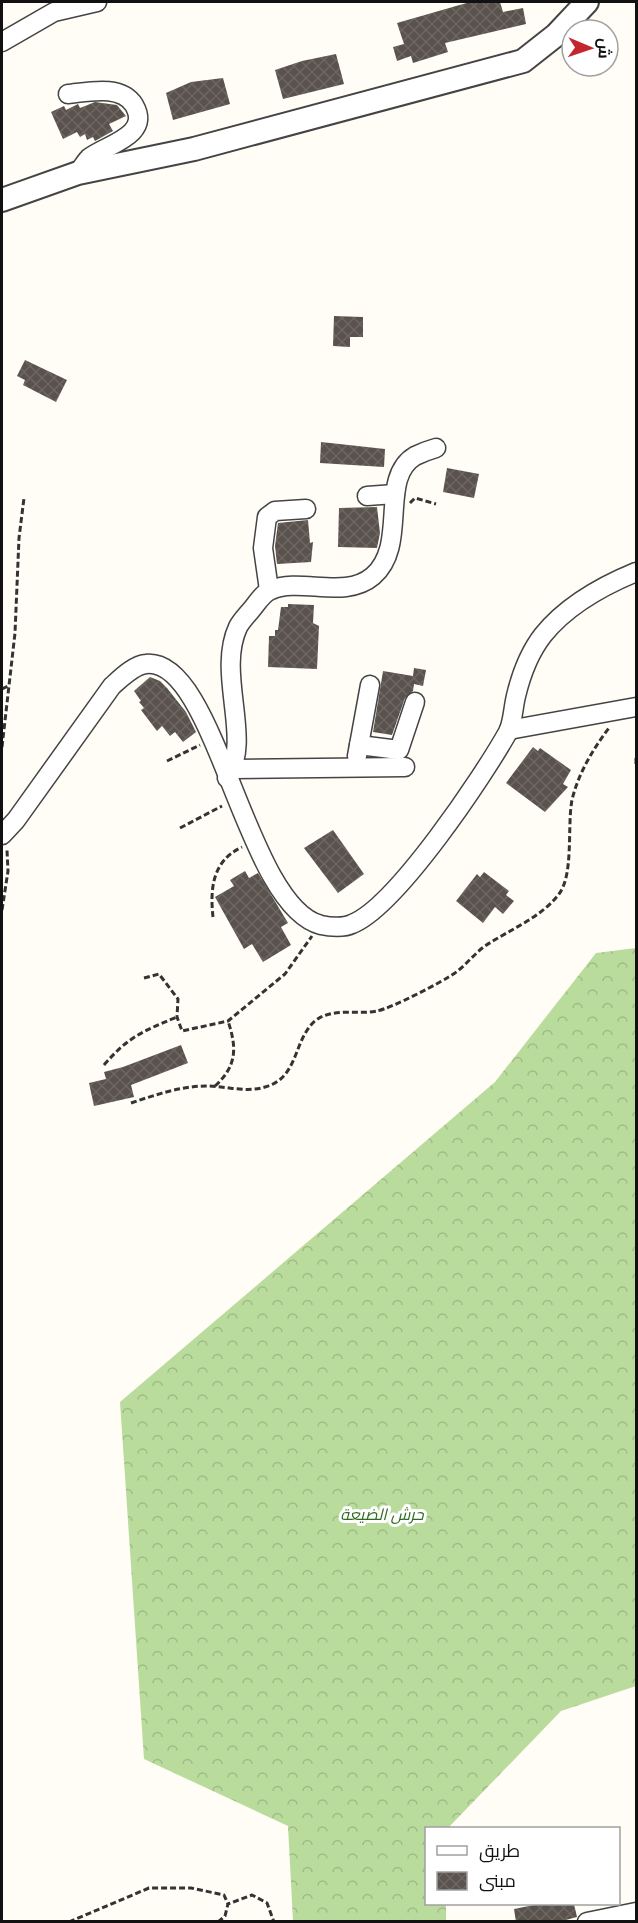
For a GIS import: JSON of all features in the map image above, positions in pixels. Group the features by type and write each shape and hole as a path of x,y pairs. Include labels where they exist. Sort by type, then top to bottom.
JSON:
{"street":[{"path":"2,42 54,12 97,2"},
{"path":"2,200 78,173 194,149 523,61 556,35 587,2"},
{"path":"68,94 106,91 124,94 137,110 137,120 132,131 121,142 89,158 78,173"},
{"path":"230,773 236,732 229,678 230,649 238,626 269,590 286,586 337,587 370,578 385,560 395,530 395,494 398,478 413,457 436,448"},
{"path":"367,496 395,494"},
{"path":"269,590 263,548 263,530 267,517 275,511 306,509"},
{"path":"2,834 16,820 112,686 130,671 145,663 161,666 174,675 193,697 230,773 237,798 255,842 291,904 302,915 320,925 352,924 394,890 424,856 509,730 516,695 529,656 544,634 566,613 600,588 636,572"},
{"path":"355,767 370,685"},
{"path":"358,746 399,750 415,702"},
{"path":"509,730 630,709"},
{"path":"230,773 355,767 405,768"},
{"path":"587,1922 636,1912"}],"path":[{"path":"2,747 24,498"},
{"path":"395,530 415,498 436,504"},
{"path":"2,689 8,686"},
{"path":"131,1103 161,1093 204,1085 232,1089 265,1087 283,1077 295,1061 303,1039 316,1021 332,1014 378,1011 429,987 455,972 477,952 547,907 565,884 572,800 582,770 597,744 630,709"},
{"path":"167,761 212,740"},
{"path":"636,758 636,765"},
{"path":"180,828 237,798"},
{"path":"2,834 8,871 2,910"},
{"path":"213,917 210,892 218,867 233,852 255,842"},
{"path":"144,978 159,974 178,999 177,1017 182,1031 228,1021 285,974 320,925"},
{"path":"104,1065 118,1048 139,1032 177,1017"},
{"path":"215,1086 227,1075 232,1066 232,1034 228,1021"},
{"path":"69,1922 149,1888 205,1891 224,1895 228,1904 225,1916 218,1922"},
{"path":"228,1904 252,1895 260,1897 267,1903 274,1922"}],"green space":[{"name":"حرش الضيعة","path":"636,948 636,1686 561,1711 449,1827 425,1827 425,1905 446,1905 446,1921 293,1921 288,1826 144,1759 120,1402 495,1082 596,953"}],"building":[{"path":"470,2 500,2 503,12 523,8 526,24 445,43 448,52 413,63 411,56 397,61 393,47 404,44 397,23"},
{"path":"336,54 344,84 283,99 275,70 302,61"},
{"path":"223,78 230,104 173,120 166,93 191,82"},
{"path":"95,102 117,105 126,116 109,124 113,131 95,141 93,137 87,140 85,134 80,137 77,132 63,139 51,112 64,106 66,110 78,104 80,108"},
{"path":"334,316 363,317 363,337 350,337 350,347 333,346"},
{"path":"25,360 67,380 56,402 23,385 25,380 17,376"},
{"path":"321,442 385,449 384,467 320,463"},
{"path":"447,468 479,474 474,498 443,492"},
{"path":"377,507 380,533 377,548 338,547 339,508"},
{"path":"308,520 310,543 313,542 311,562 277,564 275,546 278,523"},
{"path":"288,604 314,605 313,623 319,626 317,669 268,667 269,636 275,636 281,607 288,607"},
{"path":"414,668 426,670 423,686 414,684 413,691 405,698 392,735 373,732 383,671 413,676"},
{"path":"150,677 160,681 186,712 196,732 183,742 175,732 170,736 162,726 157,731 141,710 144,708 134,691"},
{"path":"533,747 538,751 540,748 571,770 563,784 568,787 545,812 506,783"},
{"path":"333,830 364,874 338,893 304,848"},
{"path":"245,871 249,878 258,873 288,923 281,927 291,945 263,962 252,944 244,949 215,897 234,886 230,880"},
{"path":"484,872 509,891 506,895 514,901 503,914 495,907 483,923 456,901 477,874 480,877"},
{"path":"181,1045 188,1063 131,1085 134,1097 94,1106 89,1083 106,1079 104,1072"},
{"path":"534,1905 574,1905 577,1917 558,1922 516,1922 514,1909"}]}
